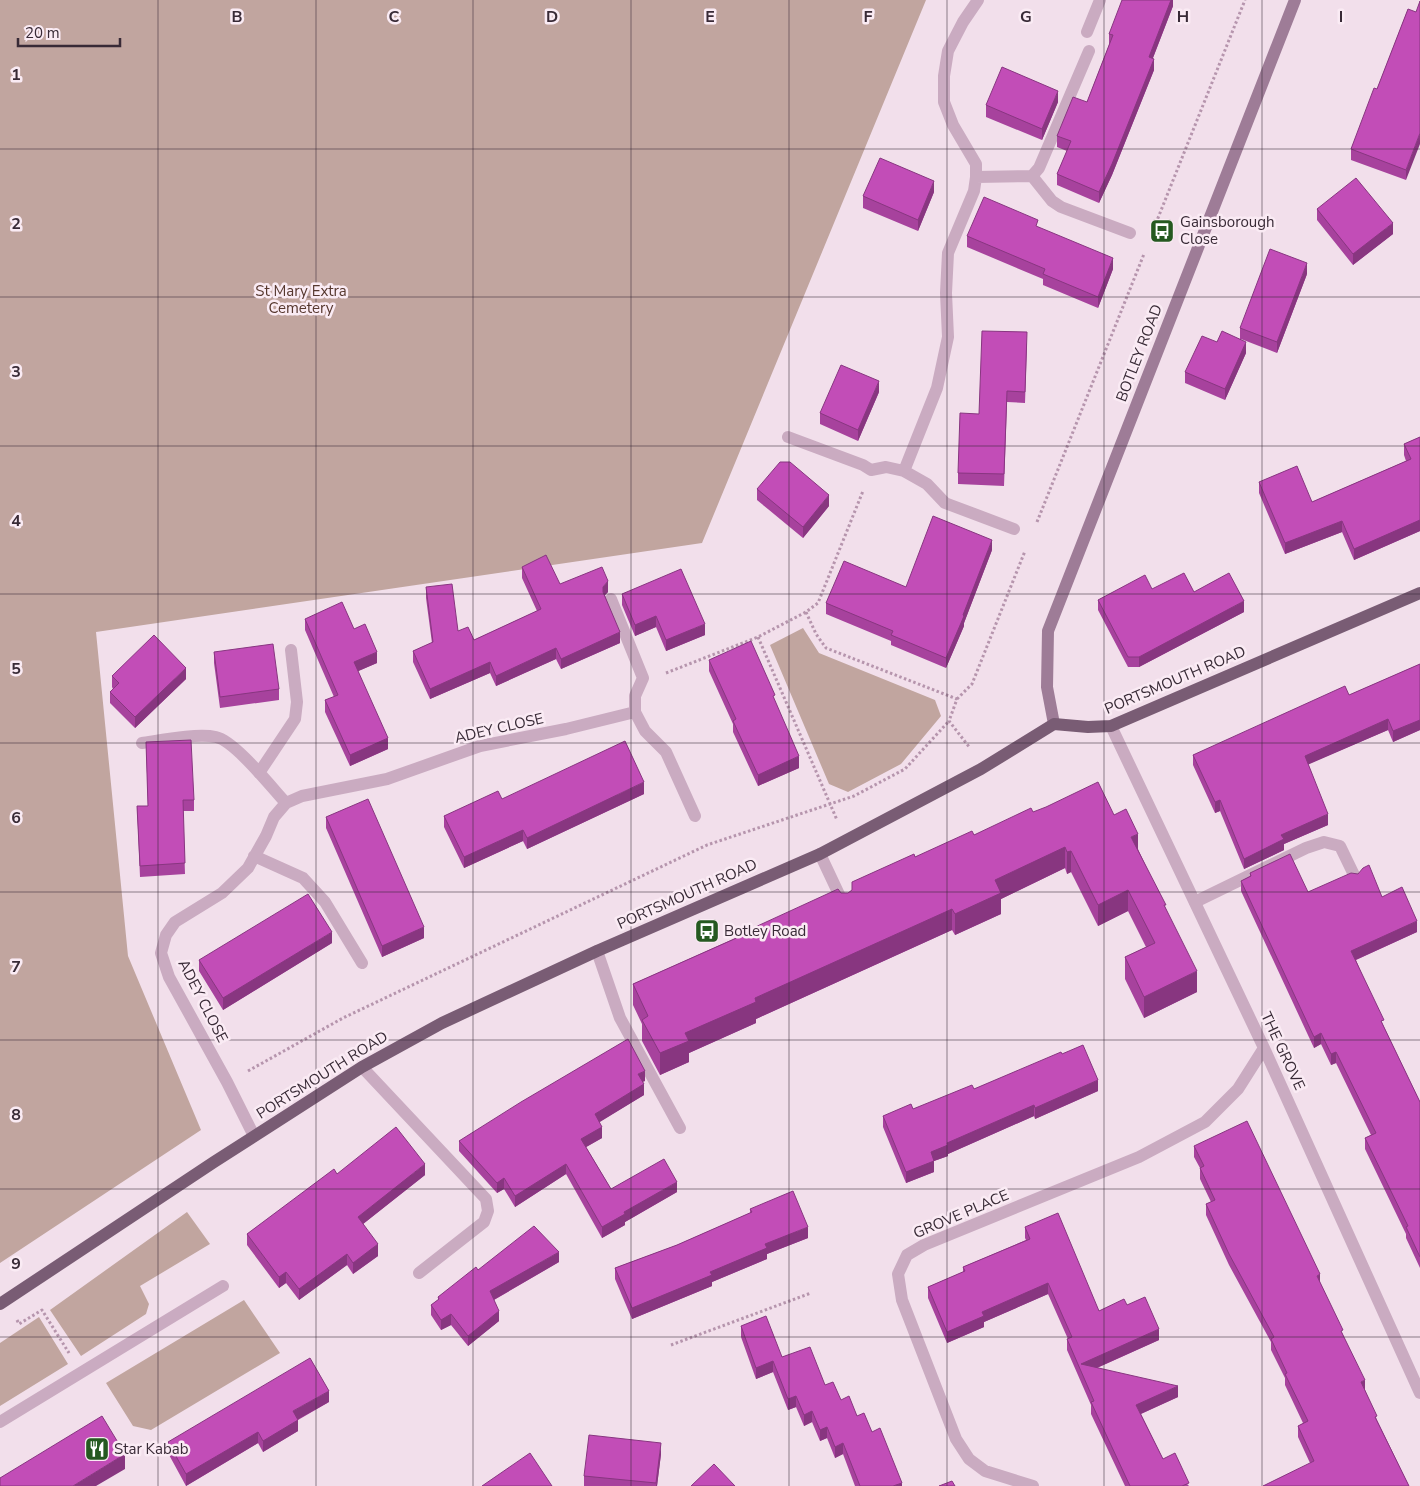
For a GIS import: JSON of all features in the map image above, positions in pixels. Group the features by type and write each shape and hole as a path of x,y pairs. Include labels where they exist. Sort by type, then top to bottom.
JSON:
{"main road":[{"name":"BOTLEY ROAD","path":"1054,724 1047,687 1048,631 1295,0"},
{"name":"PORTSMOUTH ROAD","path":"2,1302 362,1067 442,1023 597,951 820,854 981,769 1054,724 1088,727 1111,726 1420,593"}],"street":[{"path":"904,471 936,388 948,337 946,293 948,253 974,191 976,164 953,125 944,102 944,76 948,51 963,22 978,0"},
{"path":"1087,32 1100,0"},
{"path":"976,177 1032,176 1039,168 1089,51"},
{"path":"1032,176 1052,201 1061,207 1130,234"},
{"path":"788,437 863,464 871,470 886,467 904,471 927,484 946,503 1014,529"},
{"path":"610,598 643,678 636,696 635,712 645,730 666,752 695,816"},
{"path":"259,773 295,719 297,702 291,650"},
{"name":"ADEY CLOSE","path":"254,1136 227,1082 169,977 161,953 166,935 175,922 222,893 248,868 274,817 286,803 302,796 387,779 480,746 566,729 635,712"},
{"name":"THE GROVE","path":"1111,726 1264,1048 1420,1393"},
{"path":"142,743 201,736 216,737 230,745 240,754 286,803"},
{"path":"1195,902 1306,848 1324,842 1340,846 1355,877"},
{"path":"820,854 845,907"},
{"path":"254,856 303,878 326,902 362,963"},
{"path":"597,951 620,1018 680,1128"},
{"name":"GROVE PLACE","path":"1033,1486 985,1471 968,1459 956,1439 902,1300 898,1274 907,1255 924,1245 1139,1157 1205,1122 1238,1089 1264,1048"},
{"path":"362,1067 486,1199 488,1211 484,1222 419,1273"},
{"path":"0,1422 223,1286"}],"path":[{"path":"1153,231 1245,0"},
{"path":"1035,527 1146,250"},
{"path":"643,678 673,671 758,637 806,612 818,603 871,470"},
{"path":"227,1082 343,1018 707,845 854,796 905,769 949,721 957,699 972,684 1028,546"},
{"path":"806,612 816,634 826,648 957,699"},
{"path":"758,637 846,841"},
{"path":"949,721 967,743 981,769"},
{"path":"671,1345 811,1293"},
{"path":"2,1302 20,1324 42,1310 81,1373"}],"green space":[{"name":"St Mary Extra Cemetery","path":"0,0 926,0 702,543 96,632 128,956 201,1130 0,1263"},
{"path":"803,628 819,653 935,700 941,716 901,764 848,792 829,784 770,645"},
{"path":"187,1212 210,1244 140,1286 149,1304 146,1314 81,1356 50,1310"},
{"path":"244,1300 280,1353 151,1430 133,1426 106,1383"},
{"path":"39,1317 68,1364 0,1406 0,1343"}],"building":[{"path":"1122,0 1171,0 1149,57 1154,59 1099,192 1057,174 1071,141 1057,136 1073,97 1087,102 1113,35 1109,34"},
{"path":"1420,1 1420,133 1406,170 1351,149 1374,88 1377,89 1408,9 1416,12"},
{"path":"1002,67 1058,91 1042,129 986,105"},
{"path":"880,158 934,181 918,220 863,196"},
{"path":"1356,178 1393,223 1353,254 1317,209"},
{"path":"984,197 1038,220 1036,226 1113,258 1098,297 1043,274 1045,269 967,236"},
{"path":"1270,249 1307,263 1277,342 1240,328"},
{"path":"982,331 1027,332 1025,392 1007,391 1004,474 958,473 960,413 979,414"},
{"path":"1222,331 1246,342 1225,389 1185,372 1202,336 1217,342"},
{"path":"841,365 879,381 858,430 820,413"},
{"path":"1420,437 1420,520 1354,549 1342,521 1285,543 1259,482 1297,466 1312,502 1411,459 1404,444"},
{"path":"780,462 790,462 829,495 803,527 757,489"},
{"path":"933,516 992,540 964,616 946,658 891,635 893,631 826,603 844,561 906,587"},
{"path":"546,555 560,584 602,567 608,581 603,587 603,592 620,632 561,659 556,648 496,676 490,662 430,689 413,651 433,642 426,587 452,584 458,631 468,627 474,640 541,609 522,567"},
{"path":"681,569 705,624 666,640 656,616 635,625 622,594"},
{"path":"1184,573 1194,592 1229,573 1244,601 1139,657 1128,657 1098,600 1145,575 1152,589"},
{"path":"342,602 354,629 365,624 377,652 354,662 388,738 350,755 325,700 338,695 305,619"},
{"path":"154,635 186,668 135,717 110,692 119,683 112,676"},
{"path":"751,641 799,756 758,775 733,721 736,719 709,660"},
{"path":"273,644 279,689 220,697 214,652"},
{"path":"1420,664 1420,720 1393,731 1388,719 1305,756 1328,814 1281,835 1284,839 1244,859 1220,800 1215,802 1193,755 1345,686 1349,695"},
{"path":"191,740 194,800 183,800 185,863 140,866 137,806 148,806 146,742"},
{"path":"625,741 644,782 527,838 523,830 464,857 444,816 498,791 502,799"},
{"path":"1098,782 1114,815 1126,809 1138,834 1131,837 1197,971 1144,997 1125,957 1155,943 1128,890 1098,905 1071,851 1067,852 1065,847 995,880 1001,893 955,914 952,909 755,998 756,1002 685,1033 689,1041 660,1053 642,1020 648,1016 633,984 741,936 740,934 838,889 841,893 848,893 852,890 852,882 914,854 915,857 972,831 974,835 1031,808 1033,812 1046,807"},
{"path":"368,799 424,927 382,946 326,817"},
{"path":"1290,854 1308,892 1351,873 1358,874 1369,865 1382,897 1402,887 1417,921 1351,951 1384,1020 1381,1021 1420,1102 1420,1257 1406,1227 1408,1226 1365,1138 1376,1133 1336,1052 1331,1054 1321,1033 1314,1037 1241,881 1251,876 1250,873"},
{"path":"308,894 332,932 223,998 199,960"},
{"path":"628,1039 645,1071 638,1074 644,1084 595,1114 602,1127 581,1139 611,1189 664,1159 677,1182 624,1212 625,1214 602,1227 566,1164 515,1196 504,1178 497,1183 459,1141 521,1102"},
{"path":"1083,1045 1098,1080 1035,1108 1034,1105 947,1143 948,1145 931,1152 934,1161 906,1172 883,1116 911,1104 913,1109 972,1085 974,1089 1061,1052 1062,1054"},
{"path":"1247,1121 1320,1274 1317,1276 1365,1380 1361,1382 1377,1416 1375,1417 1409,1486 1263,1486 1314,1461 1298,1426 1308,1421 1285,1374 1287,1373 1271,1339 1274,1337 1229,1254 1206,1204 1215,1200 1200,1168 1204,1166 1194,1146"},
{"path":"396,1127 425,1164 358,1217 378,1244 353,1263 347,1254 299,1289 286,1272 279,1277 247,1234 334,1169 337,1174"},
{"path":"793,1191 808,1227 765,1244 767,1248 710,1272 712,1275 632,1308 615,1268 677,1245 752,1212 750,1209"},
{"path":"1058,1213 1099,1311 1124,1299 1127,1305 1145,1297 1159,1329 1081,1364 1178,1386 1136,1405 1163,1459 1175,1453 1189,1483 1182,1486 1130,1486 1091,1402 1094,1401 1067,1339 1072,1337 1048,1283 982,1312 984,1316 947,1332 928,1287 965,1271 963,1267 1030,1239 1025,1227"},
{"path":"534,1226 559,1252 490,1291 499,1311 468,1336 451,1314 441,1320 431,1305 439,1299 438,1297 476,1267 478,1270"},
{"path":"766,1316 782,1357 810,1347 825,1385 833,1382 841,1400 849,1396 857,1416 864,1413 872,1432 880,1428 902,1483 893,1486 860,1486 843,1443 835,1447 827,1427 820,1430 812,1411 804,1415 796,1396 788,1399 773,1361 756,1368 741,1326"},
{"path":"310,1358 329,1391 293,1411 298,1420 263,1441 258,1432 186,1474 168,1442"},
{"path":"102,1416 125,1454 73,1486 0,1486 0,1478"},
{"path":"589,1435 661,1443 656,1483 584,1476"},
{"path":"530,1453 552,1486 482,1486"},
{"path":"714,1464 735,1486 691,1486"},
{"path":"952,1481 955,1486 939,1486"}],"place":[{"name":"Gainsborough Close","path":"1162,231"},
{"name":"Botley Road","path":"707,931"},
{"name":"Star Kabab","path":"97,1449"}]}
